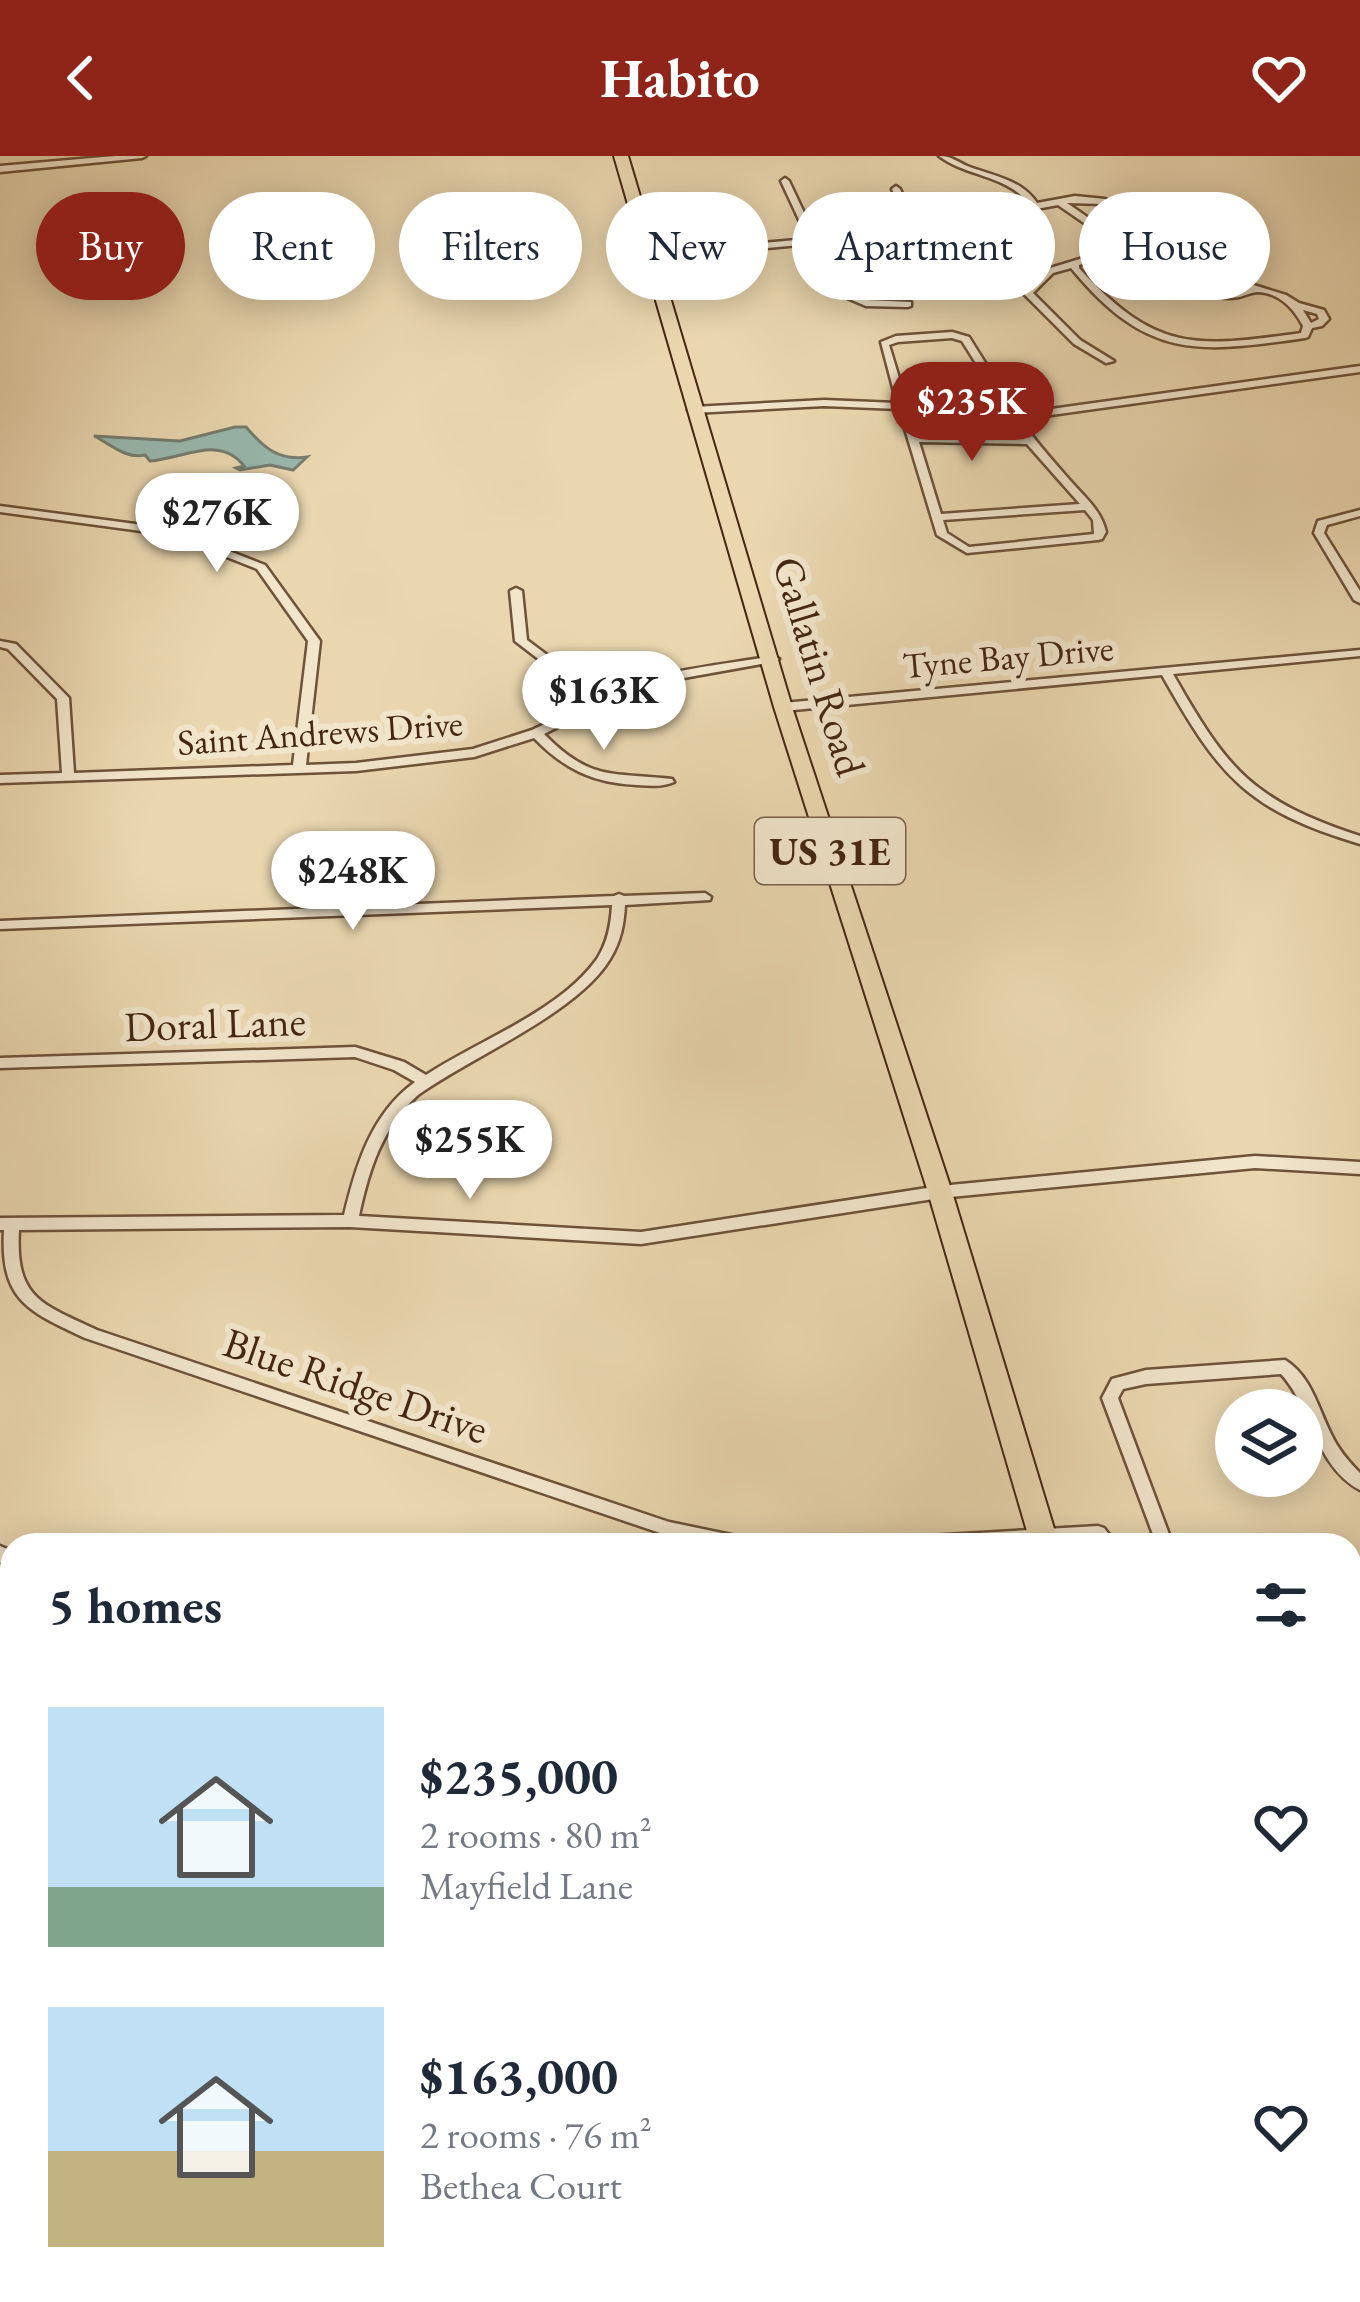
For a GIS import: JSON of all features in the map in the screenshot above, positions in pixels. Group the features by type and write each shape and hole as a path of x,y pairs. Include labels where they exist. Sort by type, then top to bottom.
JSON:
{"main road":[{"name":"Gallatin Road","path":"621,156 632,192"},
{"name":"Gallatin Road","path":"663,300 783,707 940,1192 1041,1533"}],"street":[{"path":"0,169 142,156"},
{"path":"942,156 956,166 1025,192"},
{"path":"785,181 792,198"},
{"path":"1058,202 1079,216"},
{"path":"1055,203 1079,202"},
{"path":"1079,263 1050,271 1028,293 1077,342 1109,361"},
{"path":"1075,264 1116,315 1176,342 1205,347 1305,335 1308,326 1296,305"},
{"path":"1270,295 1321,312 1324,319 1308,326"},
{"path":"859,300 908,304"},
{"path":"952,335 966,340 1015,411 1030,442 1101,526 1098,537 967,550 942,535 884,344 952,335"},
{"path":"693,410 824,403 1015,411 1097,408 1360,369"},
{"path":"914,439 1030,442"},
{"path":"937,517 1089,508"},
{"path":"0,509 173,532 261,567 314,641 298,769"},
{"path":"1360,513 1322,524 1318,533 1360,599"},
{"path":"516,591 521,641 602,702"},
{"path":"0,644 12,646 63,698 68,777"},
{"name":"Tyne Bay Drive","path":"783,707 1360,653"},
{"name":"Saint Andrews Drive","path":"0,779 298,769 474,753 536,733 665,678 772,659"},
{"name":"Tyne Bay Drive","path":"1166,671 1212,753 1242,787 1270,807 1311,826 1360,840"},
{"path":"536,733 566,766 592,776 668,782"},
{"path":"0,925 705,897"},
{"path":"350,1221 366,1152 411,1092 550,1009 596,967 615,938 619,898"},
{"name":"Doral Lane","path":"0,1063 355,1052 399,1066 426,1082"},
{"path":"6,1224 350,1221 641,1238 940,1192 1255,1162 1360,1168"},
{"name":"Blue Ridge Drive","path":"6,1224 16,1289 44,1311 91,1334 688,1533"},
{"path":"1161,1533 1111,1398 1118,1384 1146,1377 1286,1367 1300,1380 1310,1413 1337,1465 1360,1483"}],"water":[{"path":"246,427 279,455 307,457 293,470 270,465 240,470 236,468 244,466 224,451 150,461 94,436 180,441"}]}
